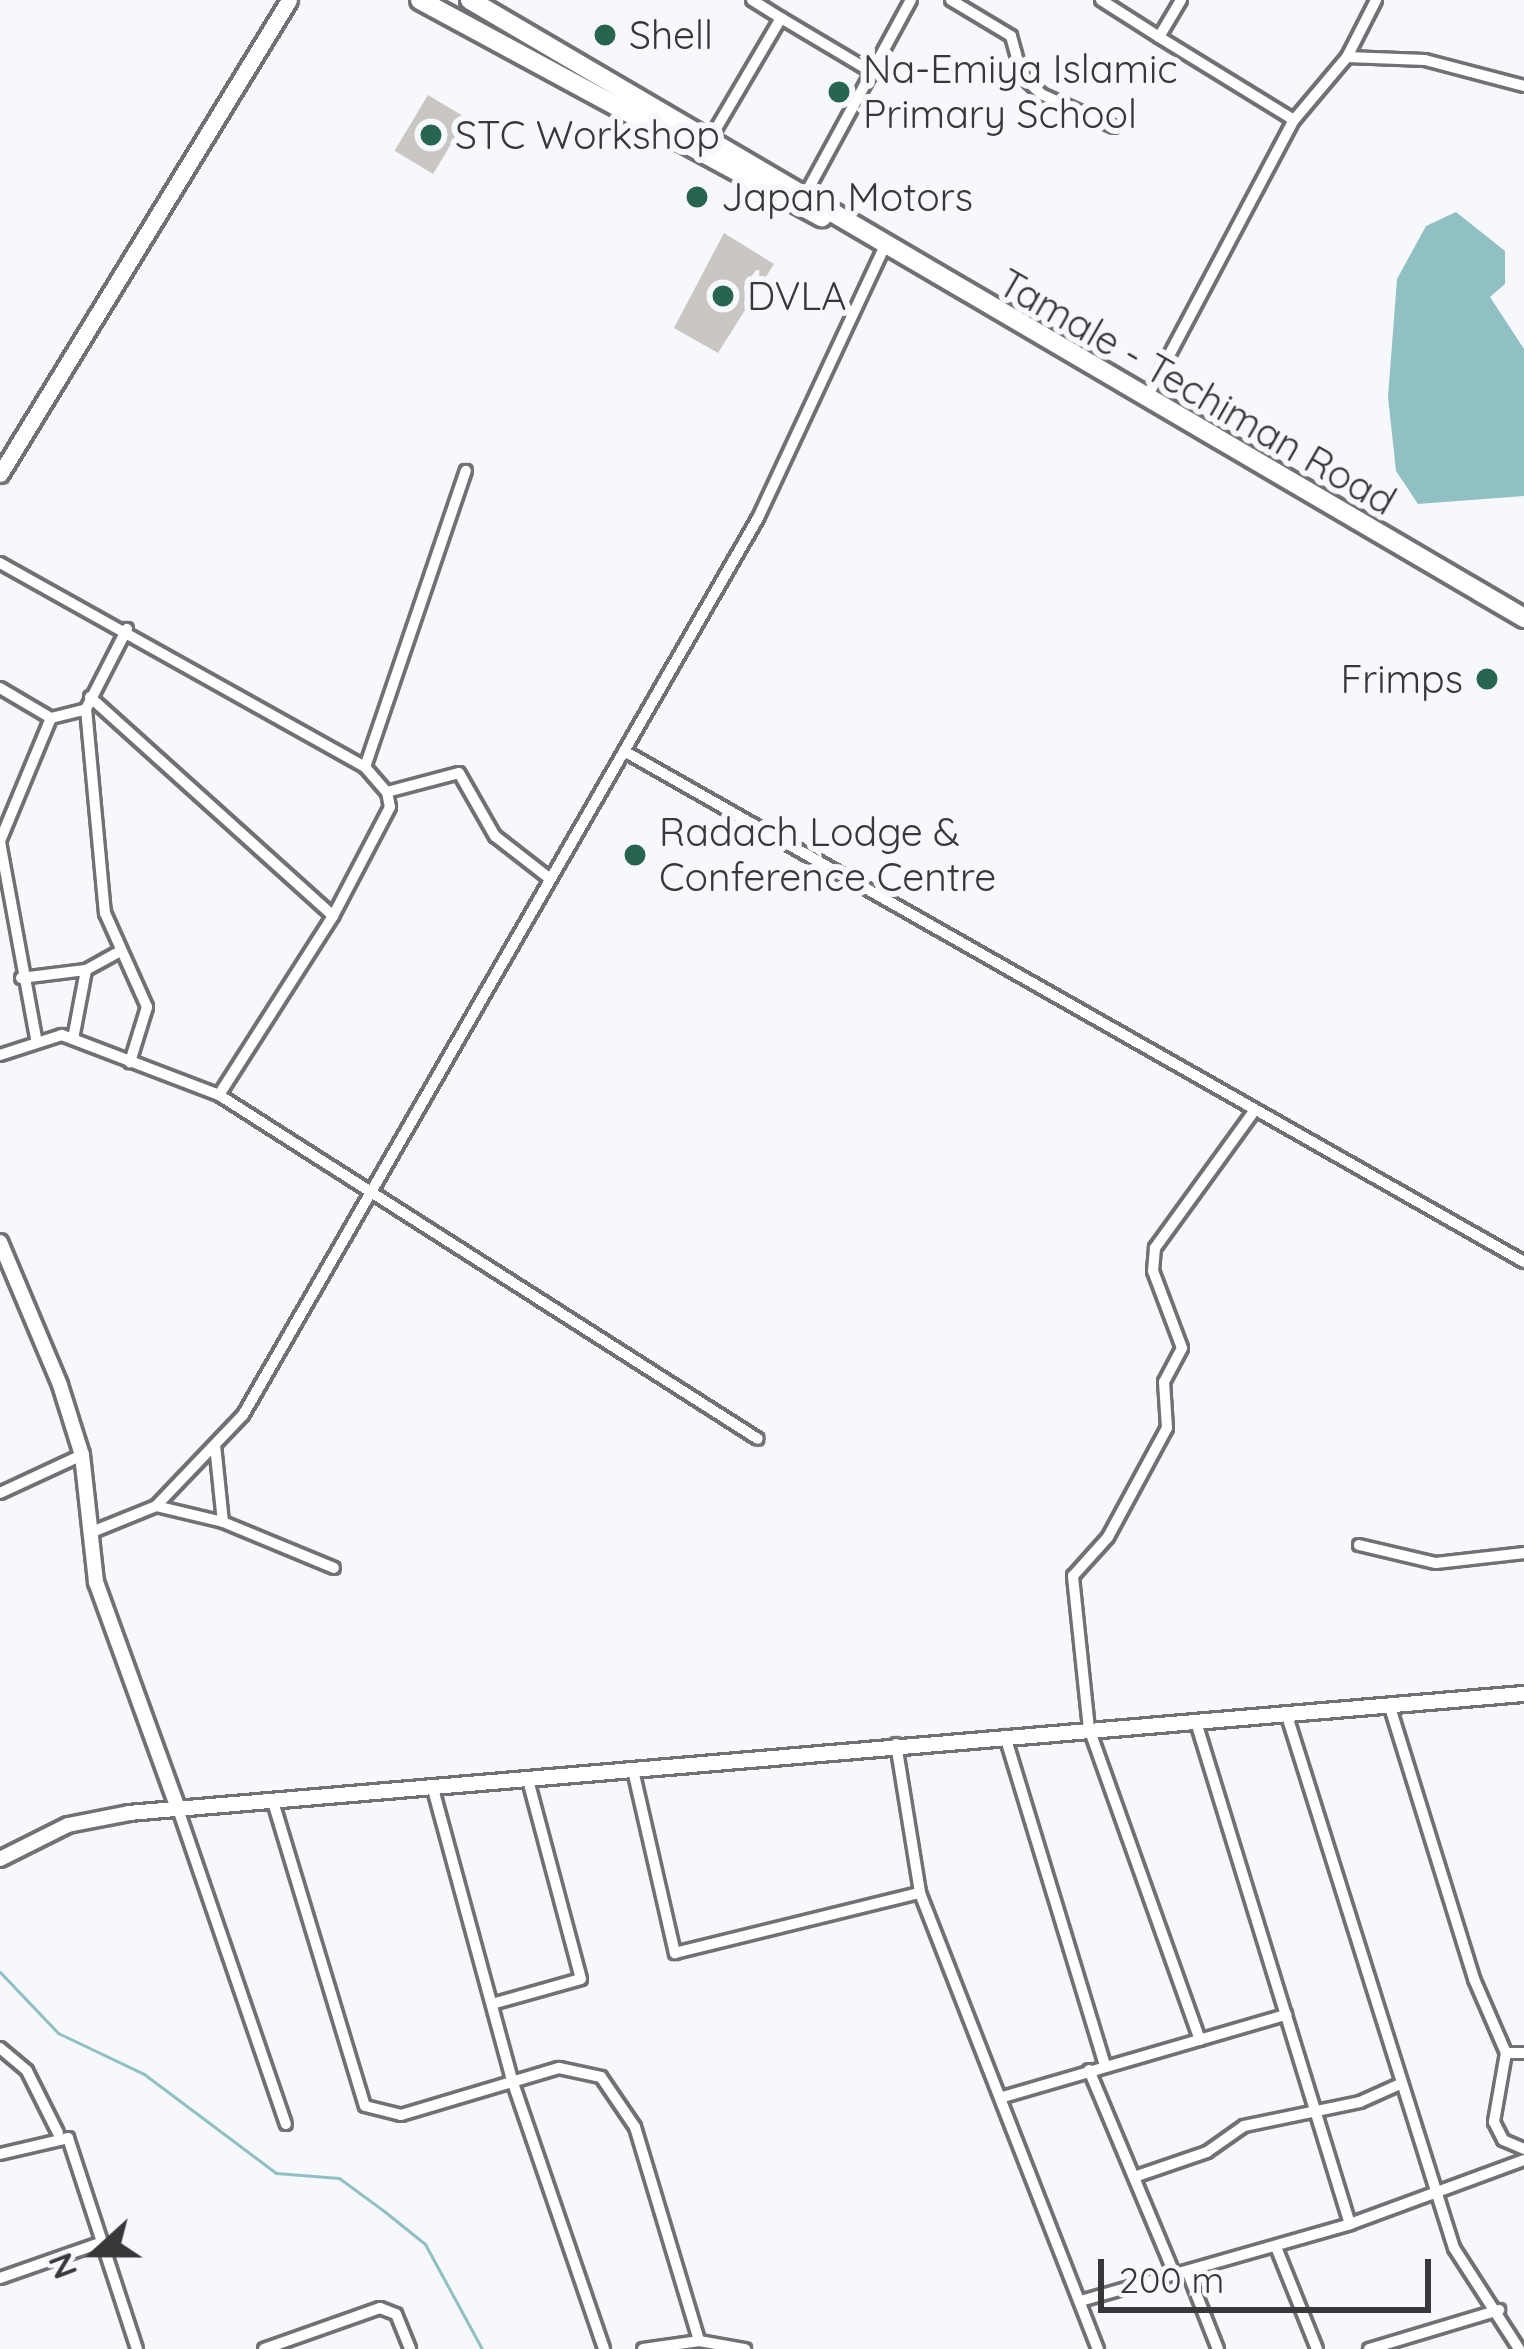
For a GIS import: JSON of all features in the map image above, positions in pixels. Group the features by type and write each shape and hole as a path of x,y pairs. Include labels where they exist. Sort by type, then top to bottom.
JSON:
{"highway":[{"path":"420,0 645,113 837,221"},
{"path":"470,0 645,113 710,139 806,195 837,221"},
{"name":"Tamale - Techiman Road","path":"837,221 1524,617"}],"main road":[{"path":"0,474 289,0"}],"street":[{"path":"752,0 875,74"},
{"path":"806,195 911,0"},
{"path":"951,0 1012,36 1022,76 1041,94 1114,127"},
{"path":"1101,0 1294,120"},
{"path":"1159,37 1181,0"},
{"path":"1144,401 1294,120 1347,57 1376,0"},
{"path":"710,139 781,18"},
{"path":"1347,57 1454,65 1524,86"},
{"path":"92,1532 156,1506 215,1445 375,1197 549,878 758,518 883,250"},
{"path":"365,767 466,471"},
{"path":"0,563 127,628 365,767 387,792 390,807 333,916 219,1095"},
{"path":"127,628 88,703 117,953 147,1007 130,1062"},
{"path":"0,688 51,718"},
{"path":"36,1038 21,978 0,842 51,718 88,703"},
{"path":"88,703 333,916"},
{"path":"625,751 1252,1114 1524,1262"},
{"path":"387,792 459,773 495,836 549,878"},
{"path":"21,978 86,970 117,953"},
{"path":"73,1039 86,970"},
{"path":"0,1055 36,1038 73,1039 219,1095 758,1439"},
{"path":"1200,2040 1088,1729 1073,1576 1108,1537 1167,1428 1165,1382 1182,1348 1151,1260 1252,1114"},
{"path":"0,1242 82,1455 96,1582 286,2124"},
{"path":"215,1445 224,1522"},
{"path":"0,1493 82,1455"},
{"path":"156,1506 224,1522 334,1568"},
{"path":"1359,1545 1436,1563 1524,1553"},
{"path":"0,1859 68,1825 178,1810 274,1805 1004,1734 1288,1719 1389,1704 1524,1694"},
{"path":"1389,1704 1506,2053 1494,2122 1524,2149"},
{"path":"1288,1719 1400,2084 1440,2189 1454,2248 1499,2310 1519,2349"},
{"path":"1196,1722 1350,2224"},
{"path":"1004,1734 1105,2066"},
{"path":"896,1744 920,1893 1084,2300 1098,2349"},
{"path":"633,1770 675,1954 920,1893"},
{"path":"492,2004 581,1978 528,1780"},
{"path":"433,1790 511,2078 604,2349"},
{"path":"274,1805 365,2106 401,2115 511,2078 578,2068 618,2092 699,2341"},
{"path":"1003,2097 1286,2015"},
{"path":"0,2048 27,2071 58,2133 68,2138 137,2349"},
{"path":"1506,2053 1524,2053"},
{"path":"1089,2070 1118,2155 1138,2176 1172,2268"},
{"path":"1138,2176 1207,2152 1244,2126 1318,2113 1400,2084"},
{"path":"0,2154 58,2133"},
{"path":"1084,2300 1172,2268 1188,2273 1350,2224 1524,2160"},
{"path":"0,2278 100,2243"},
{"path":"1276,2247 1317,2349"},
{"path":"1188,2273 1218,2349"},
{"path":"264,2349 380,2308 396,2314 410,2349"},
{"path":"1369,2349 1499,2310"},
{"path":"644,2349 699,2341 745,2349"}],"water":[{"path":"1456,212 1505,251 1505,284 1490,297 1524,349 1524,496 1418,504 1396,471 1388,397 1397,279 1426,226"}],"building":[{"name":"STC Workshop","path":"428,95 467,118 433,174 395,151"},
{"name":"DVLA","path":"724,233 774,264 718,353 674,328"}],"waterway":[{"path":"0,1972 58,2033 144,2074 276,2173 339,2178 384,2211 425,2244 482,2349"}],"place":[{"name":"Shell","path":"605,35"},
{"name":"Na-Emiya Islamic Primary School","path":"839,92"},
{"name":"STC Workshop","path":"431,135"},
{"name":"Japan Motors","path":"697,197"},
{"name":"DVLA","path":"723,296"},
{"name":"Frimps","path":"1487,679"},
{"name":"Radach Lodge & Conference Centre","path":"635,855"}]}
